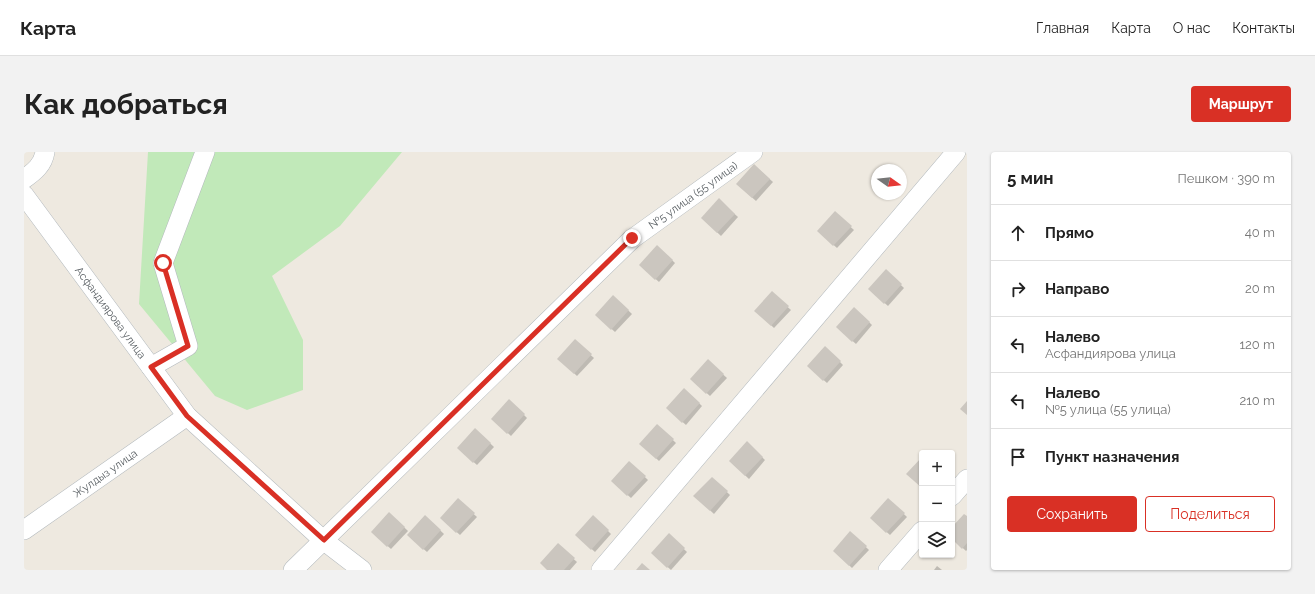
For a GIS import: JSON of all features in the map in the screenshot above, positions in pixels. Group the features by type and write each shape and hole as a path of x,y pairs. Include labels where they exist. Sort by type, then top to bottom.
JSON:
{"street":[{"path":"24,179 37,169 44,157 45,152"},
{"path":"151,367 188,346 163,263 205,152"},
{"name":"№5 улица (55 улица)","path":"293,570 632,238 753,152"},
{"path":"601,570 956,152"},
{"name":"Асфандиярова улица","path":"24,195 187,416 324,540 362,570"},
{"name":"Жулдыз улица","path":"24,530 187,416"},
{"path":"955,493 967,479"},
{"path":"888,570 919,534"}],"green space":[{"path":"148,152 402,152 340,226 272,276 303,340 303,390 247,410 215,396 139,304"}],"building":[{"path":"754,164 770,179 752,198 736,184"},
{"path":"719,198 735,214 717,233 701,218"},
{"path":"835,211 852,226 833,246 817,231"},
{"path":"657,245 673,260 655,280 639,265"},
{"path":"886,269 902,284 884,304 868,289"},
{"path":"772,291 789,306 771,326 754,311"},
{"path":"613,295 629,310 611,330 595,315"},
{"path":"854,307 870,322 852,342 836,327"},
{"path":"575,339 592,354 574,374 557,359"},
{"path":"825,346 841,361 823,381 807,366"},
{"path":"708,359 724,374 706,394 690,379"},
{"path":"684,388 700,403 682,423 666,408"},
{"path":"509,399 525,414 507,434 491,419"},
{"path":"967,401 967,415 960,409"},
{"path":"657,424 674,439 656,459 639,444"},
{"path":"475,428 491,443 473,463 457,448"},
{"path":"747,441 763,457 745,476 729,461"},
{"path":"919,460 919,485 906,474"},
{"path":"629,461 646,476 627,496 611,481"},
{"path":"712,477 728,491 710,511 693,496"},
{"path":"458,498 475,513 456,533 440,518"},
{"path":"888,498 905,513 886,533 870,518"},
{"path":"389,512 405,527 387,547 371,532"},
{"path":"964,514 967,516 967,543 962,549 955,542 955,524"},
{"path":"425,515 441,530 423,550 407,535"},
{"path":"593,515 609,530 591,550 575,535"},
{"path":"850,531 867,546 849,566 833,551"},
{"path":"669,533 685,548 667,568 651,553"},
{"path":"558,543 575,558 564,570 547,570 540,563"},
{"path":"642,563 650,570 636,570"}],"route":[{"path":"163,263 188,346 151,367 187,416 324,540 632,238"}]}
